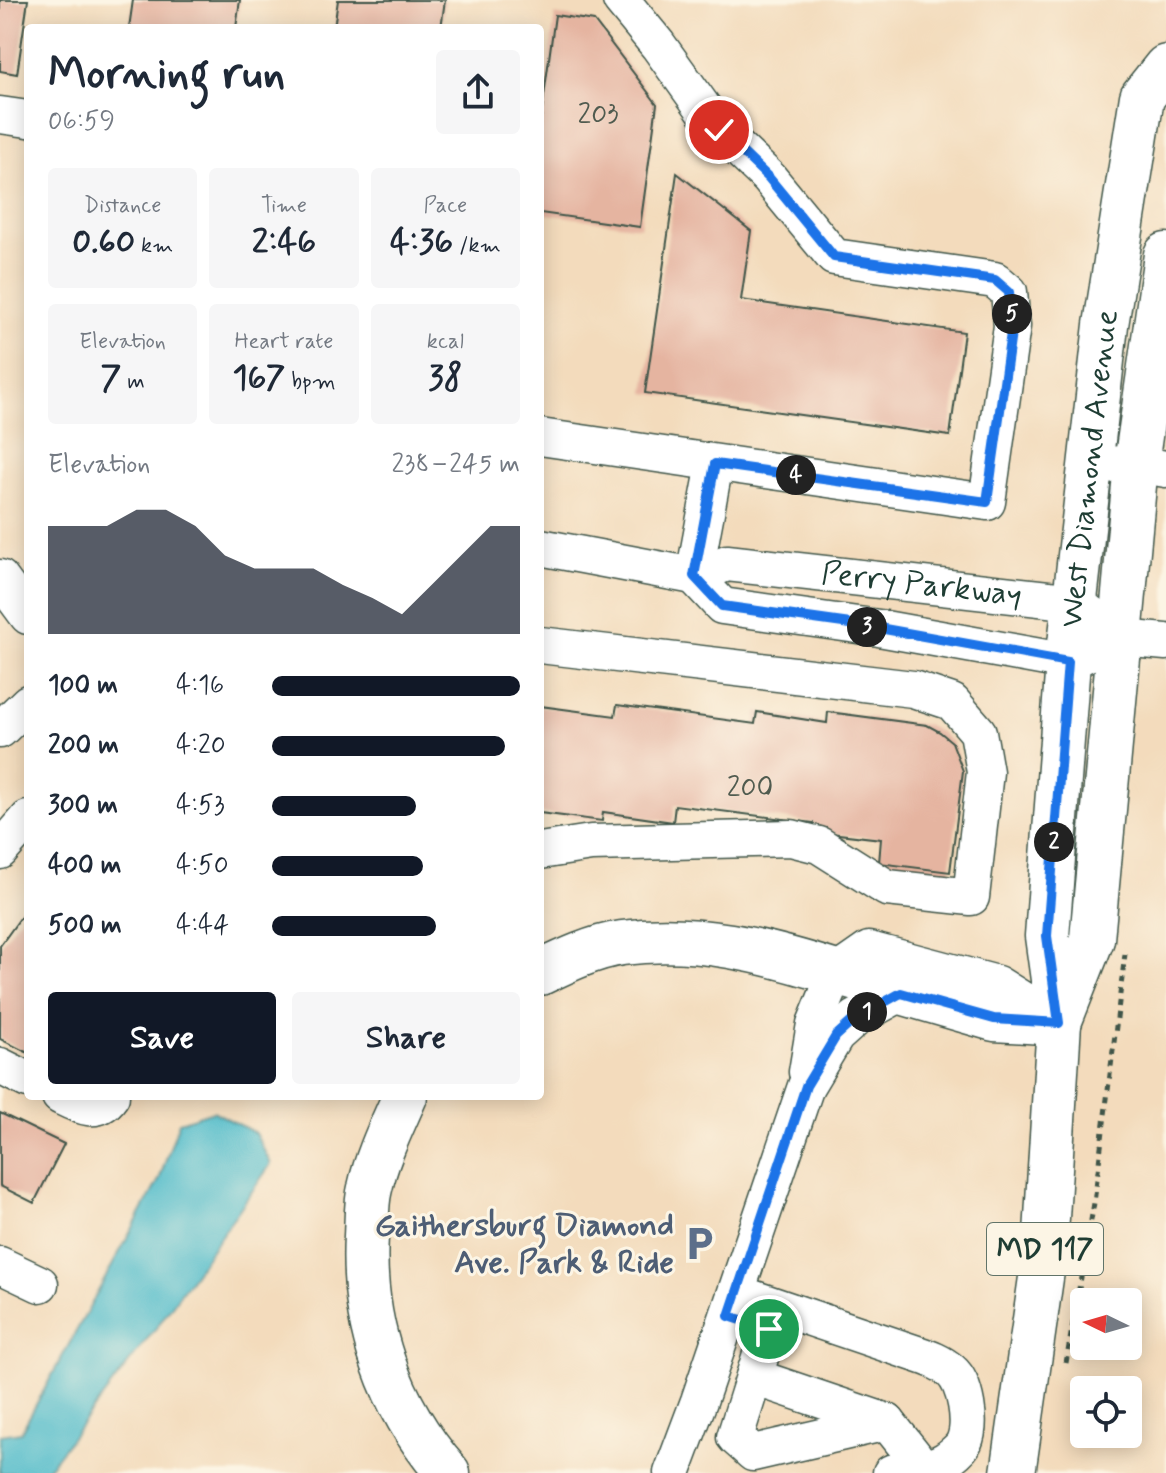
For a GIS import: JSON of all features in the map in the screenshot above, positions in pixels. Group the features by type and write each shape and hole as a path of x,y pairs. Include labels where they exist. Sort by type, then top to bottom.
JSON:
{"main road":[{"name":"West Diamond Avenue","path":"1013,1473 1045,1250 1059,1023 1047,936 1068,662 1089,465 1106,325 1142,97 1166,67"},
{"name":"West Diamond Avenue","path":"1059,1023 1092,939 1121,638 1151,467 1166,255"},
{"path":"544,971 566,960 620,943 683,940 749,948 994,1019 1059,1023"},
{"path":"403,1100 369,1189 364,1277 382,1365 428,1450 448,1473"}],"street":[{"path":"544,438 987,502 1012,326 1009,292 995,280 834,257 769,178 719,130 658,45 621,0"},
{"path":"0,115 24,118"},
{"path":"694,576 715,464"},
{"path":"1089,465 1151,467"},
{"name":"Perry Parkway","path":"544,548 694,576 727,563 1075,602"},
{"name":"Perry Parkway","path":"694,576 722,606 879,628 1068,662"},
{"path":"1068,662 1121,638 1075,602"},
{"name":"West Diamond Avenue","path":"1121,638 1166,642"},
{"path":"544,645 913,689 952,702 978,732 985,772 971,897 887,888 819,845 791,838 591,843 544,850"},
{"path":"0,730 24,707"},
{"path":"0,851 24,824"},
{"path":"672,1473 733,1305 806,1086 815,1024 836,973 869,950 997,984 1059,1023"},
{"path":"806,1086 836,1036 856,1018 901,993"},
{"path":"0,1066 24,1078"},
{"path":"68,1100 96,1109 109,1100"},
{"path":"0,1265 40,1284"},
{"path":"733,1305 769,1329 898,1369 934,1383 948,1397 949,1427 941,1441 902,1464 873,1473"},
{"path":"733,1305 927,1357 954,1373 965,1393 967,1415 964,1442 949,1459 915,1470 902,1464 887,1422"},
{"path":"769,1329 735,1437 753,1453 887,1422"},
{"path":"754,1377 887,1422"}],"water":[{"path":"213,1111 255,1133 271,1164 159,1324 44,1473 0,1473 0,1435 21,1432 159,1180 179,1122"}],"building":[{"path":"0,0 28,0 17,74 0,71"},
{"path":"133,0 240,0 237,24 130,24"},
{"path":"338,0 445,0 442,24 335,24"},
{"path":"555,15 594,21 657,104 640,227 544,214 544,96"},
{"path":"677,173 751,231 741,300 964,332 950,436 645,393"},
{"path":"617,705 755,724 757,712 827,723 828,712 927,725 952,742 963,771 950,872 879,863 881,839 813,831 814,823 675,805 673,822 603,812 602,821 544,814 544,707 615,716"},
{"path":"24,913 24,1051 0,1039 0,946"},
{"path":"0,1113 64,1144 34,1203 0,1186"}],"place":[{"name":"Gaithersburg Diamond Ave. Park & Ride","path":"700,1244"}],"route":[{"path":"719,130 769,178 834,257 995,280 1009,292 1012,326 987,502 715,464 694,576 722,606 879,628 1068,662 1047,936 1059,1023 994,1019 901,993 856,1018 836,1036 806,1086 729,1316 769,1329"}]}
